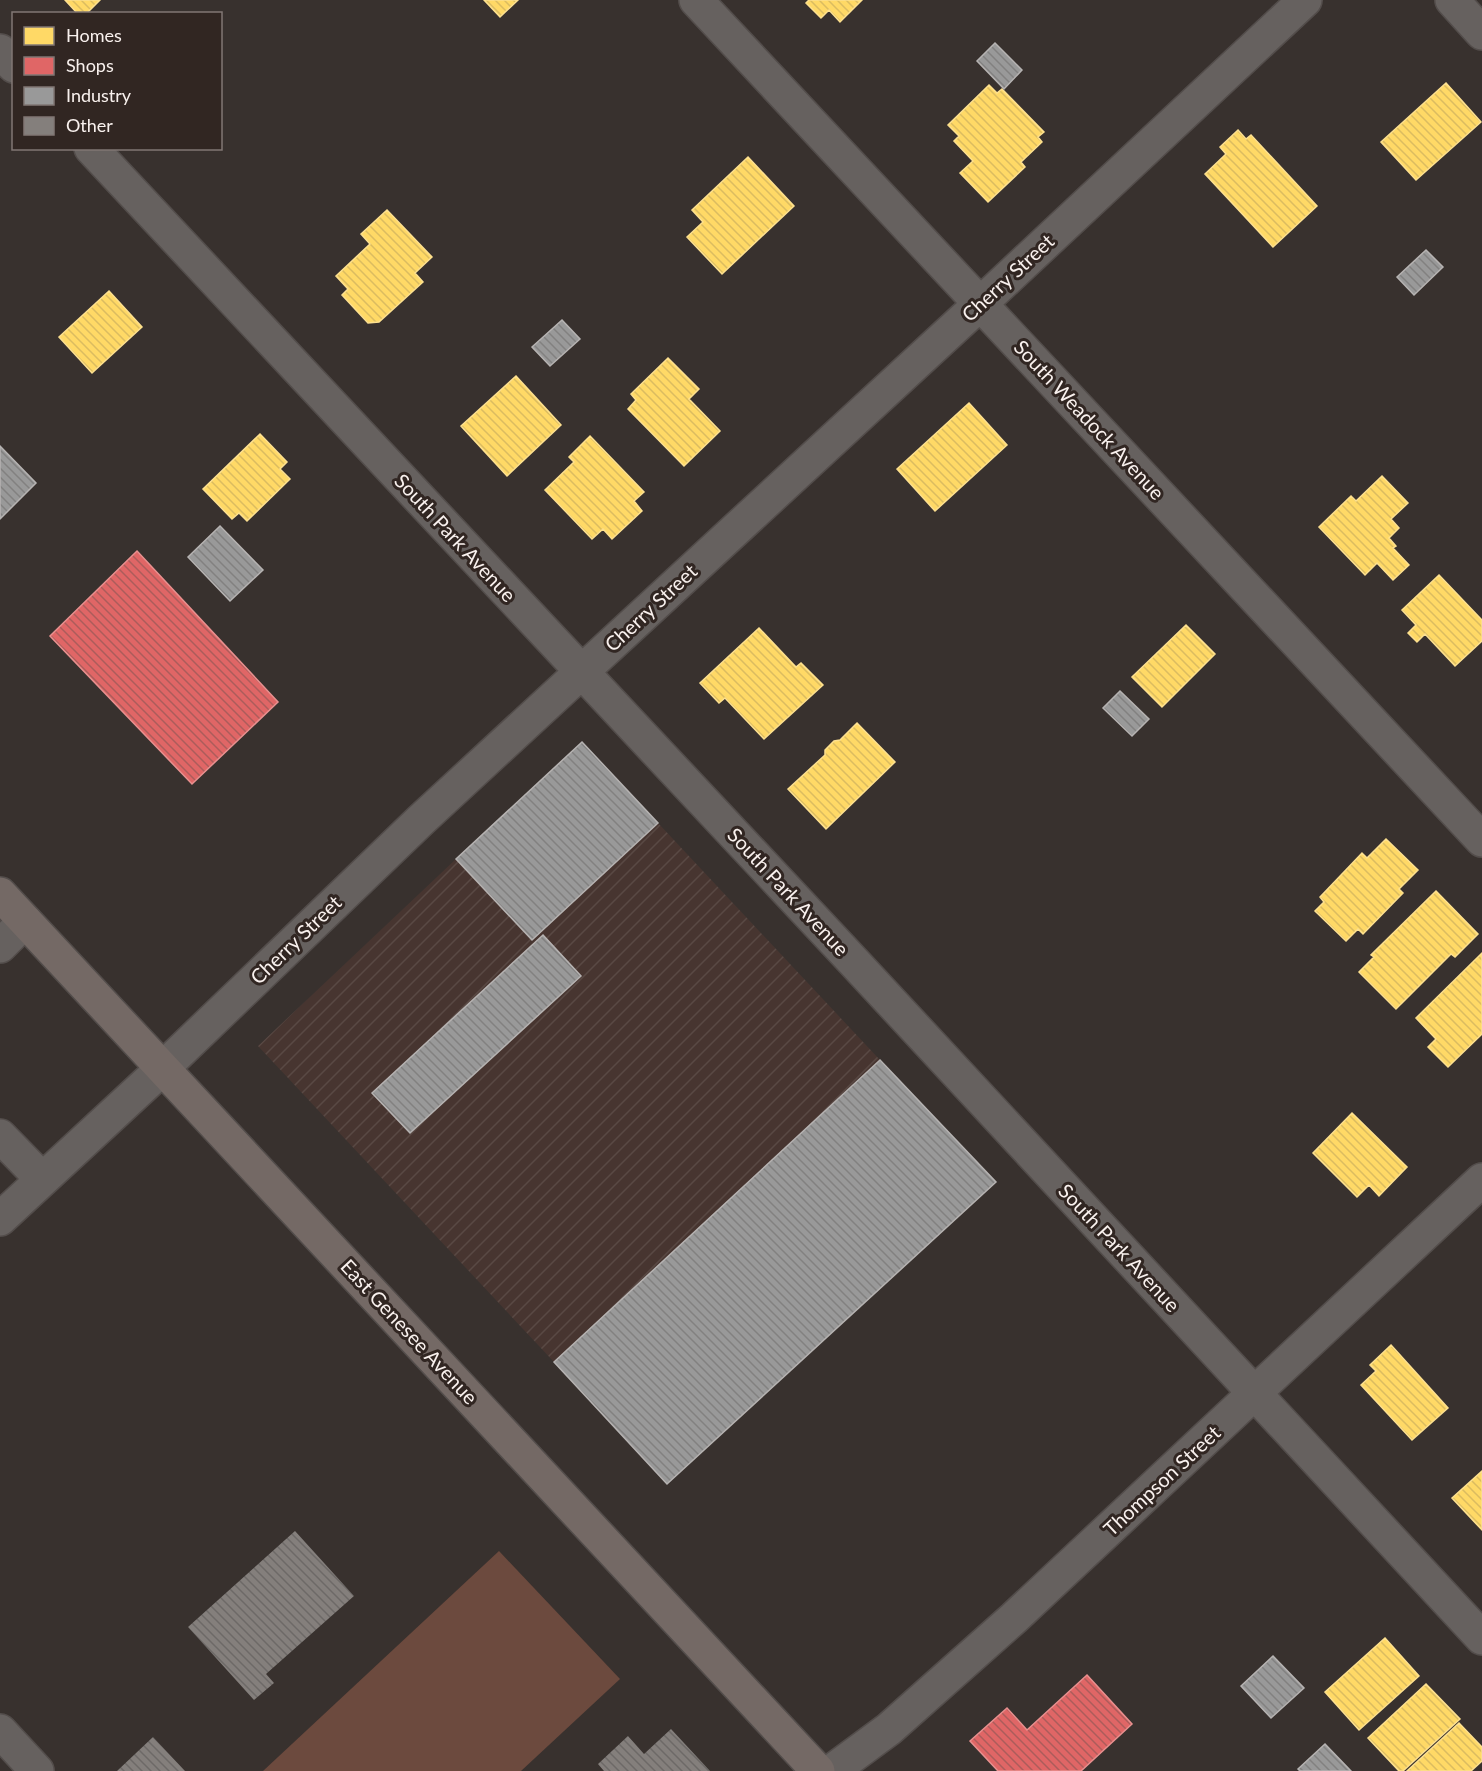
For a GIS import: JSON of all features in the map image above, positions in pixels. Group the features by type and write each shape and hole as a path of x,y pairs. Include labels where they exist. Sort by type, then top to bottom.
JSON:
{"main road":[{"name":"East Genesee Avenue","path":"0,894 818,1771"}],"street":[{"name":"South Weadock Avenue","path":"696,0 1482,840"},
{"name":"Cherry Street","path":"0,1220 163,1068 421,820 980,304 1305,0"},
{"path":"1452,0 1482,33"},
{"path":"0,51 12,64"},
{"name":"South Park Avenue","path":"93,150 737,837 1482,1638"},
{"path":"0,946 25,921"},
{"path":"0,1136 42,1179"},
{"name":"Thompson Street","path":"832,1771 889,1729 1014,1618 1482,1180"},
{"path":"0,1731 37,1771"}],"shaded area":[{"path":"658,823 880,1060 554,1362 258,1046 456,859"},
{"path":"499,1551 620,1679 521,1771 263,1771"}],"building: Homes":[{"path":"65,0 100,0 88,12 76,12"},
{"path":"484,0 518,0 500,17"},
{"path":"809,0 862,0 840,22 829,10 821,18 806,3"},
{"path":"1446,83 1481,122 1416,180 1381,142"},
{"path":"989,85 997,93 1002,89 1044,132 1038,137 1042,142 1021,162 1025,167 988,202 960,173 973,161 954,141 959,136 948,125"},
{"path":"1238,130 1246,139 1251,135 1317,206 1273,247 1205,174 1226,154 1220,147"},
{"path":"748,157 794,206 722,274 687,237 703,222 692,210"},
{"path":"387,210 432,257 415,273 423,282 379,322 368,323 342,295 348,289 336,276 370,244 361,234"},
{"path":"109,291 142,327 92,373 59,337"},
{"path":"668,358 699,389 689,399 720,431 684,466 628,409 636,400 631,394"},
{"path":"516,376 561,425 507,476 461,426"},
{"path":"969,403 1007,445 935,511 897,469"},
{"path":"260,434 287,462 280,469 290,479 247,521 239,513 232,519 203,489"},
{"path":"590,436 644,492 634,501 642,511 612,539 603,529 592,539 545,490 574,462 569,457"},
{"path":"1382,476 1408,503 1391,519 1399,528 1389,538 1396,546 1393,548 1409,565 1393,580 1377,563 1365,575 1319,527 1351,496 1356,501"},
{"path":"1439,575 1482,620 1482,641 1455,666 1425,634 1417,642 1408,633 1416,625 1402,610"},
{"path":"1186,625 1215,654 1162,707 1132,677"},
{"path":"759,628 796,667 801,663 823,685 764,739 725,698 719,703 700,683"},
{"path":"857,723 895,762 826,829 788,789 825,755 825,750 834,741 840,740"},
{"path":"1386,839 1418,870 1399,889 1403,893 1363,934 1358,929 1346,941 1315,911 1324,902 1320,897 1362,853 1367,858"},
{"path":"1436,891 1478,934 1455,957 1451,954 1396,1009 1359,972 1374,957 1371,955"},
{"path":"1482,953 1482,1034 1448,1067 1428,1047 1436,1039 1416,1018"},
{"path":"1352,1113 1407,1167 1379,1196 1369,1185 1357,1197 1313,1153"},
{"path":"1391,1345 1448,1408 1412,1440 1361,1385 1376,1371 1370,1365"},
{"path":"1482,1471 1482,1530 1452,1498"},
{"path":"1385,1638 1419,1676 1359,1730 1325,1692"},
{"path":"1426,1684 1460,1719 1403,1771 1399,1771 1368,1738"},
{"path":"1459,1723 1482,1747 1482,1761 1471,1771 1407,1771"}],"building: Shops":[{"path":"137,551 278,702 192,784 50,636"},
{"path":"1087,1675 1132,1724 1081,1771 998,1771 970,1741 1007,1708 1027,1730"}],"building: Industry":[{"path":"995,43 1022,70 1004,89 977,61"},
{"path":"1426,250 1443,267 1414,295 1397,277"},
{"path":"562,320 580,339 550,366 532,347"},
{"path":"0,446 36,483 0,519"},
{"path":"220,526 263,570 230,601 188,557"},
{"path":"1120,691 1149,719 1132,736 1103,708"},
{"path":"582,742 658,823 532,940 456,859"},
{"path":"543,935 581,976 410,1133 372,1093"},
{"path":"880,1060 996,1182 667,1484 554,1362"},
{"path":"1273,1656 1304,1688 1271,1718 1241,1686"},
{"path":"1325,1744 1351,1771 1300,1771 1298,1769"}],"building: Other":[{"path":"295,1531 354,1596 266,1674 274,1683 254,1700 188,1627"},
{"path":"671,1729 710,1771 604,1771 598,1764 628,1736 644,1754"},
{"path":"153,1737 185,1771 117,1771"}]}
